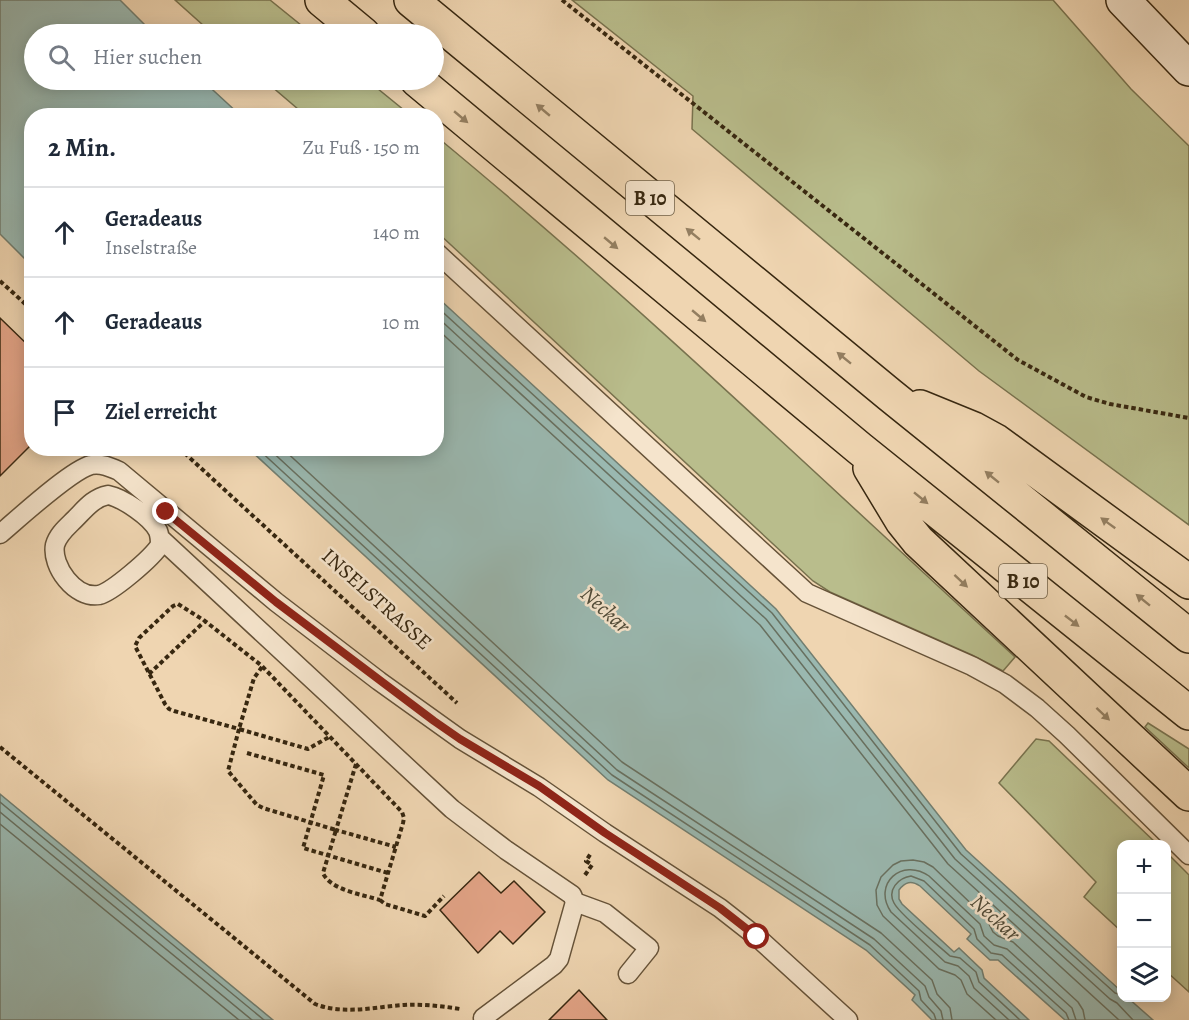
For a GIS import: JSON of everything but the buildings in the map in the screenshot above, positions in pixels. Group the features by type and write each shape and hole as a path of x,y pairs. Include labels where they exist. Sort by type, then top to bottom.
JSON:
{"highway":[{"path":"322,0 351,24"},
{"name":"B 10","path":"411,0 440,24"},
{"name":"B 10","path":"444,27 890,395 1189,636"},
{"name":"B 10","path":"429,90 859,448 1189,713"},
{"path":"890,395 974,429 996,441 1189,582"},
{"path":"859,448 902,521 918,541 1189,794"}],"main road":[{"path":"1123,0 1189,69"}],"lane":[{"path":"444,259 807,593 972,666 1005,684 1067,735 1189,855"},
{"path":"0,534 66,480 89,466 98,465 119,471 160,525 452,809 573,899 605,912 649,948 628,974"},
{"path":"160,525 160,546 149,560 104,593 98,595 84,592 74,586 57,565 55,546 57,538 93,501 108,495 125,500 160,525 211,549 285,609 434,721 539,786 605,833 720,908 757,937 848,1020"},
{"path":"484,1019 559,959 573,899"}],"path":[{"path":"562,0 1018,360 1086,397 1110,404 1189,418"},
{"path":"0,281 24,303"},
{"name":"INSELSTRASSE","path":"188,456 457,704"},
{"path":"329,737 308,749 302,748 168,709 135,646 139,638 178,604 205,621 262,666 402,812 404,818 380,900"},
{"path":"149,674 205,621"},
{"path":"262,666 254,678 239,729 229,766 230,775 257,805 396,847"},
{"path":"0,747 315,1004 329,1009 347,1010 406,1005 443,1006 470,1011 484,1019"},
{"path":"247,753 324,775 303,848 388,873"},
{"path":"356,764 323,873 331,884 425,916 444,896"},
{"path":"573,899 592,865 586,861 605,833"}],"green space":[{"path":"175,0 270,0 300,24 202,24"},
{"path":"572,0 1053,0 1131,89 1189,146 1189,525 979,371 692,129 693,96"},
{"path":"276,90 379,90 401,108 297,108"},
{"path":"444,143 585,263 1015,657 1003,671 830,592 813,581 444,238"},
{"path":"1148,723 1189,749 1189,768 1145,727"},
{"path":"1036,739 1049,741 1153,840 1117,840 1117,927 1084,897 1096,882 999,783"},
{"path":"1171,857 1189,875 1189,992 1171,976"}],"water":[{"path":"0,0 120,0 144,24 24,24 24,90 213,90 232,108 24,108 24,258 0,234"},
{"name":"Neckar","path":"444,303 776,609 966,850 1117,987 1117,1002 1133,1002 1153,1020 1065,1020 998,960 990,960 967,939 971,934 914,883 908,883 899,890 899,899 902,904 954,952 959,948 982,970 984,978 1029,1020 932,1020 912,1000 915,995 866,950 608,780 257,456 444,456"},
{"path":"0,794 273,1020 0,1020"}],"route":[{"path":"166,512 276,602 434,721 539,786 605,833 720,908 757,937"}]}
